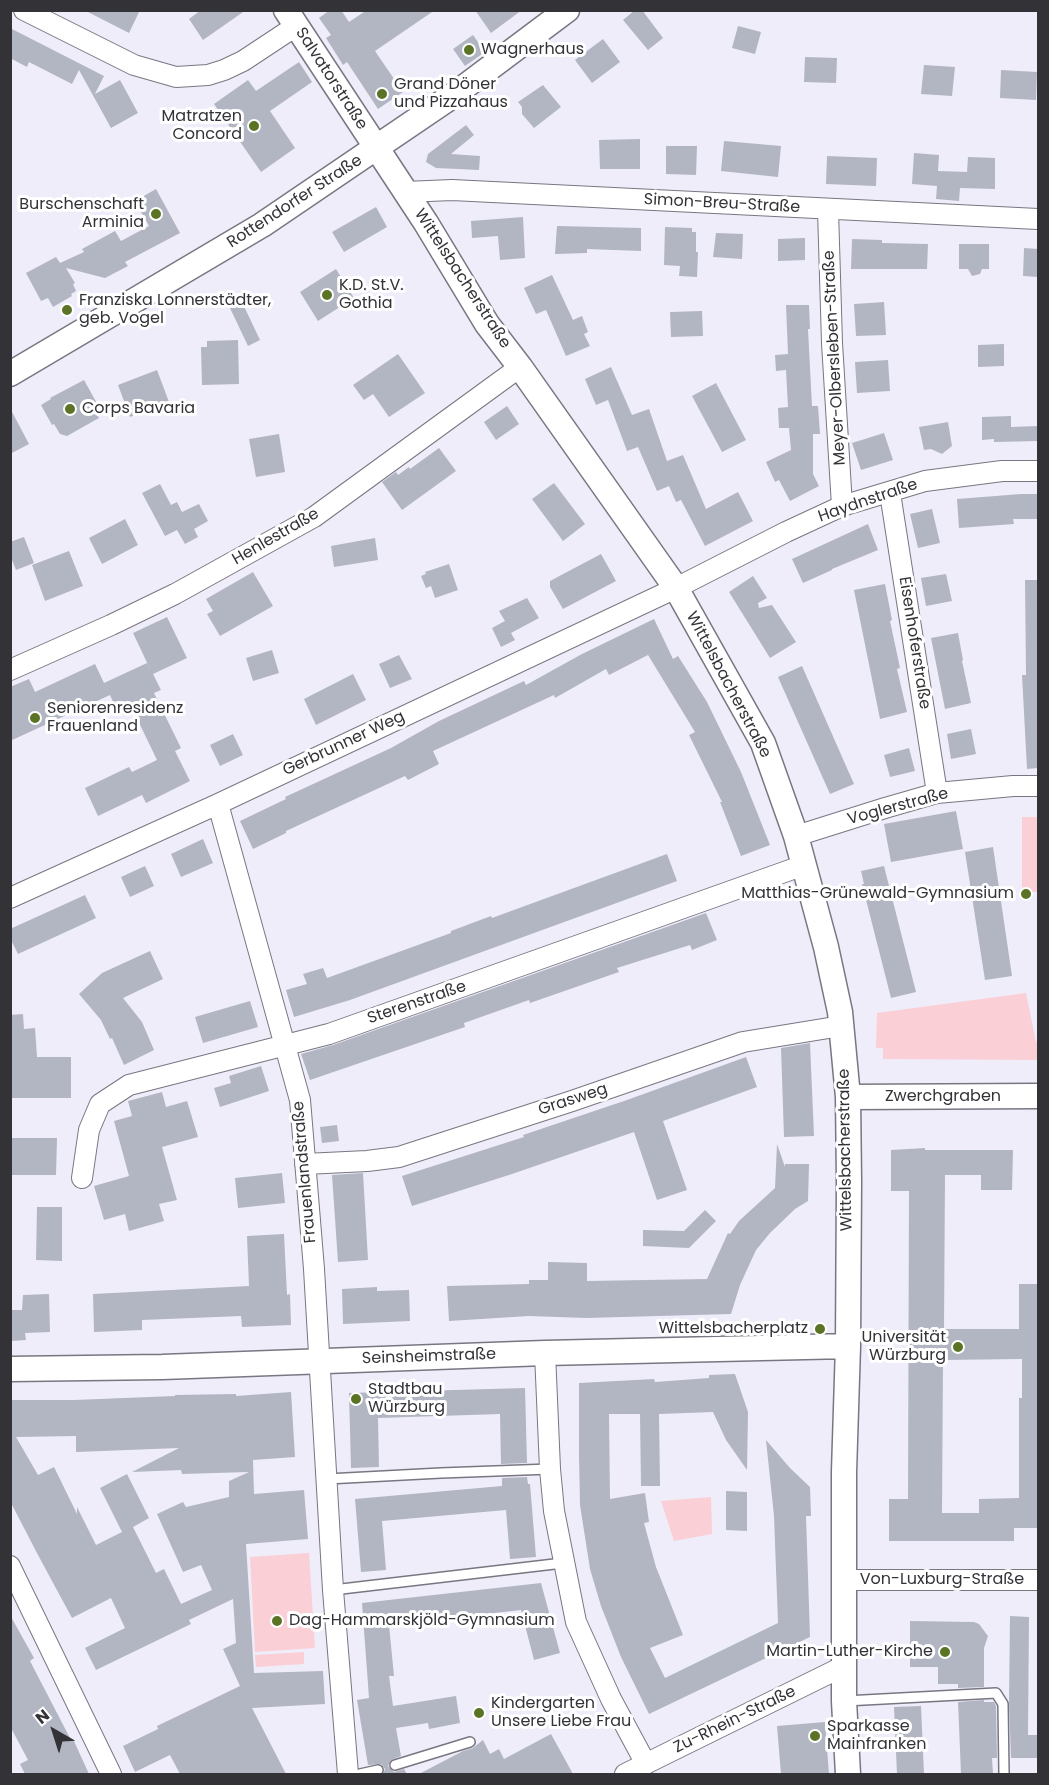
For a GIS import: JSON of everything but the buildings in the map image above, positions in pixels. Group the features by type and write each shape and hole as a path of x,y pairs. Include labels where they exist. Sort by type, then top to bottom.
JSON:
{"street":[{"path":"24,10 134,65 176,77 208,75 243,61 291,18"},
{"name":"Rottendorfer Straße","path":"10,374 262,225 454,94 567,10"},
{"name":"Salvatorstraße","path":"291,18 376,148"},
{"name":"Wittelsbacherstraße","path":"376,148 487,324 520,367 676,588 763,743 796,836 826,947 840,1012 848,1097 848,1346 844,1472 844,1701 848,1774"},
{"name":"Simon-Breu-Straße","path":"405,192 452,190 1038,219"},
{"name":"Meyer-Olbersleben-Straße","path":"828,210 832,343 842,506"},
{"name":"Henlestraße","path":"10,670 175,594 314,517 520,367"},
{"name":"Haydnstraße","path":"676,588 842,506 926,481 1002,471 1038,471"},
{"name":"Eisenhoferstraße","path":"890,493 938,793"},
{"name":"Gerbrunner Weg","path":"10,898 218,804 676,588"},
{"name":"Voglerstraße","path":"796,836 938,793 1038,786"},
{"name":"Frauenlandstraße","path":"218,804 300,1101 320,1360 333,1590 348,1774"},
{"name":"Sterenstraße","path":"82,1178 89,1130 100,1104 129,1085 340,1030 804,864"},
{"name":"Grasweg","path":"305,1164 399,1157 743,1042 840,1026"},
{"name":"Zwerchgraben","path":"848,1097 1038,1096"},
{"name":"Seinsheimstraße","path":"10,1369 162,1367 545,1353 848,1346"},
{"path":"545,1353 554,1511 576,1622 611,1699 646,1764"},
{"path":"10,1566 19,1601 111,1774"},
{"name":"Von-Luxburg-Straße","path":"845,1580 1038,1580"},
{"name":"Zu-Rhein-Straße","path":"625,1774 844,1666"}],"lane":[{"path":"327,1479 550,1469"},
{"path":"333,1590 563,1563"},
{"path":"844,1701 996,1693 1003,1704 1004,1774"},
{"path":"395,1765 470,1742"},
{"path":"360,1774 378,1770"}],"shaded area":[{"path":"1022,817 1038,817 1038,892 1022,892"},
{"path":"1026,993 1036,1042 1038,1042 1038,1060 883,1059 883,1048 876,1048 877,1013"},
{"path":"711,1497 712,1534 674,1541 661,1501"},
{"path":"309,1553 315,1648 255,1652 250,1557"},
{"path":"304,1652 304,1664 256,1667 255,1655"}],"place":[{"name":"Wagnerhaus","path":"469,50"},
{"name":"Grand Döner und Pizzahaus","path":"382,94"},
{"name":"Matratzen Concord","path":"254,126"},
{"name":"Burschenschaft Arminia","path":"156,214"},
{"name":"K.D. St.V. Gothia","path":"327,295"},
{"name":"Franziska Lonnerstädter, geb. Vogel","path":"67,310"},
{"name":"Corps Bavaria","path":"70,409"},
{"name":"Seniorenresidenz Frauenland","path":"35,718"},
{"name":"Matthias-Grünewald-Gymnasium","path":"1026,894"},
{"name":"Wittelsbacherplatz","path":"820,1329"},
{"name":"Universität Würzburg","path":"958,1347"},
{"name":"Stadtbau Würzburg","path":"356,1399"},
{"name":"Dag-Hammarskjöld-Gymnasium","path":"277,1621"},
{"name":"Martin-Luther-Kirche","path":"945,1652"},
{"name":"Kindergarten Unsere Liebe Frau","path":"479,1713"},
{"name":"Sparkasse Mainfranken","path":"815,1736"}]}
